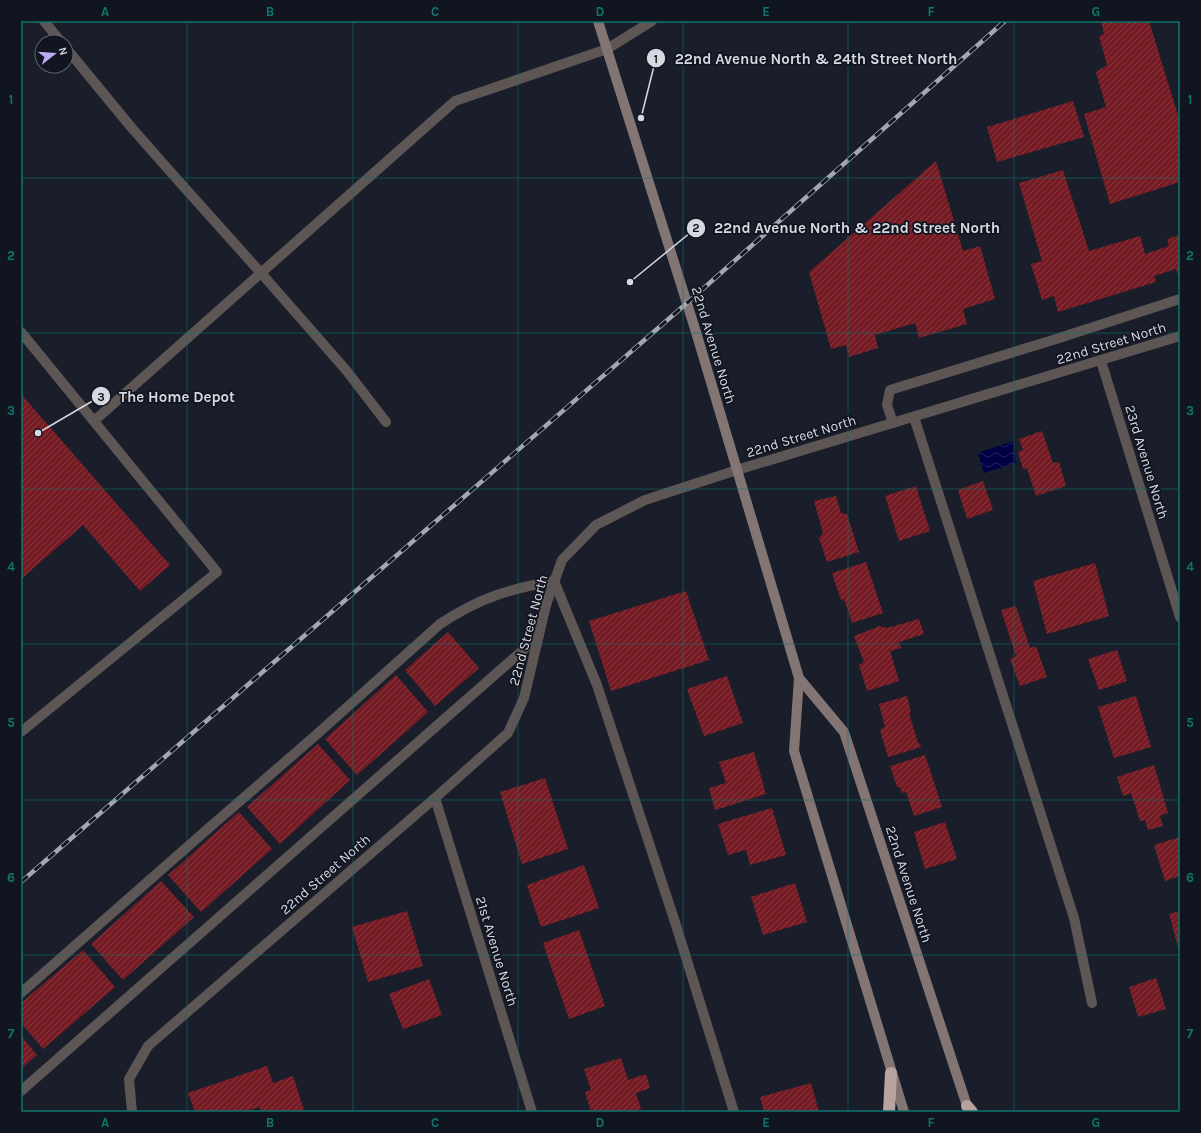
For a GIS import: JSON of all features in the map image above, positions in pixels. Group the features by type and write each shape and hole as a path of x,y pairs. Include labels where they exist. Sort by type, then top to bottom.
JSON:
{"highway":[{"path":"889,1112 891,1073"}],"main road":[{"name":"22nd Avenue North","path":"598,21 696,332 799,678 794,750 904,1112"},
{"name":"22nd Avenue North","path":"799,678 844,732 969,1110"}],"street":[{"path":"44,21 55,34"},
{"path":"94,421 455,101 607,49 652,21"},
{"path":"74,58 170,172 346,370 386,422"},
{"path":"893,423 887,405 890,390 1180,300"},
{"path":"21,332 217,572 21,732"},
{"name":"22nd Street North","path":"132,1112 129,1079 148,1046 508,733 524,698 546,605 562,560 596,525 645,500 737,470 1180,336"},
{"name":"23rd Avenue North","path":"1101,361 1180,617"},
{"path":"914,417 1074,918 1092,1003"},
{"path":"21,993 210,826 316,735 440,624 486,598 522,587 554,581 597,685 675,922 734,1112"},
{"path":"21,1091 539,636"},
{"name":"21st Avenue North","path":"435,798 532,1112"}],"water":[{"path":"1013,441 1016,463 984,473 978,453"}],"building":[{"path":"1101,21 1149,21 1180,122 1180,182 1110,204 1084,114 1106,107 1096,72 1107,65 1099,36 1104,34"},
{"path":"1073,101 1084,137 997,162 987,127"},
{"path":"936,161 963,251 980,246 995,299 963,309 967,324 919,338 915,323 875,335 878,348 849,357 846,345 831,349 809,272"},
{"path":"1063,170 1089,251 1140,236 1145,254 1169,246 1167,239 1180,235 1180,275 1178,275 1176,269 1154,276 1156,282 1058,312 1054,296 1042,300 1031,264 1042,261 1019,183"},
{"path":"21,394 170,565 140,591 83,525 21,579"},
{"path":"1042,431 1053,463 1059,462 1066,486 1036,496 1027,468 1023,469 1018,452 1023,450 1019,439"},
{"path":"983,481 993,510 967,519 958,490"},
{"path":"916,486 930,531 899,541 885,496"},
{"path":"836,496 841,513 847,514 859,552 827,562 819,538 823,533 814,501"},
{"path":"866,562 883,613 852,623 844,599 841,600 832,573"},
{"path":"1095,563 1109,616 1047,634 1033,581"},
{"path":"686,591 709,660 611,691 589,621"},
{"path":"1016,606 1030,648 1036,646 1047,677 1020,686 1010,659 1016,656 1001,610"},
{"path":"919,619 924,634 899,642 901,648 890,651 899,681 867,691 859,665 864,662 854,636 880,626 887,628"},
{"path":"448,632 479,668 435,706 405,670"},
{"path":"1117,650 1127,681 1099,690 1088,659"},
{"path":"396,675 428,712 357,775 325,739"},
{"path":"727,676 743,723 704,736 687,689"},
{"path":"907,696 911,713 909,713 918,743 921,747 888,757 880,730 885,727 879,704"},
{"path":"1136,696 1151,747 1114,758 1098,707"},
{"path":"318,744 350,780 280,844 247,807"},
{"path":"754,752 766,794 715,810 709,788 726,783 719,762"},
{"path":"925,755 942,807 914,816 906,792 902,793 900,787 897,787 890,766"},
{"path":"1154,765 1168,813 1160,816 1163,826 1148,830 1145,820 1140,821 1131,793 1123,796 1117,777"},
{"path":"545,778 568,849 522,864 500,792"},
{"path":"772,808 786,855 750,865 746,850 728,855 718,824"},
{"path":"239,812 272,849 201,912 168,875"},
{"path":"945,822 957,859 925,869 914,832"},
{"path":"1180,837 1180,876 1165,881 1154,845"},
{"path":"584,865 599,908 541,927 527,885"},
{"path":"161,881 194,917 123,980 91,944"},
{"path":"795,883 807,922 763,935 751,897"},
{"path":"407,911 423,966 368,982 352,927"},
{"path":"1180,911 1180,954 1169,914"},
{"path":"579,930 605,1006 569,1019 543,943"},
{"path":"83,950 115,987 43,1049 21,1023 21,1003"},
{"path":"1156,978 1166,1009 1138,1017 1129,987"},
{"path":"429,979 442,1015 403,1029 389,994"},
{"path":"21,1036 37,1055 21,1069"},
{"path":"621,1058 628,1080 646,1074 650,1088 636,1093 641,1109 633,1112 599,1112 598,1110 591,1112 585,1092 591,1090 584,1069"},
{"path":"267,1066 273,1083 293,1076 304,1110 300,1112 261,1112 259,1107 245,1112 195,1112 188,1093"},
{"path":"811,1083 819,1112 764,1112 760,1097"}],"railway":[{"path":"21,882 687,303 1005,21"}],"place":[{"name":"22nd Avenue North & 24th Street North","path":"641,118"},
{"name":"22nd Avenue North & 22nd Street North","path":"630,282"},
{"name":"The Home Depot","path":"38,433"}]}
